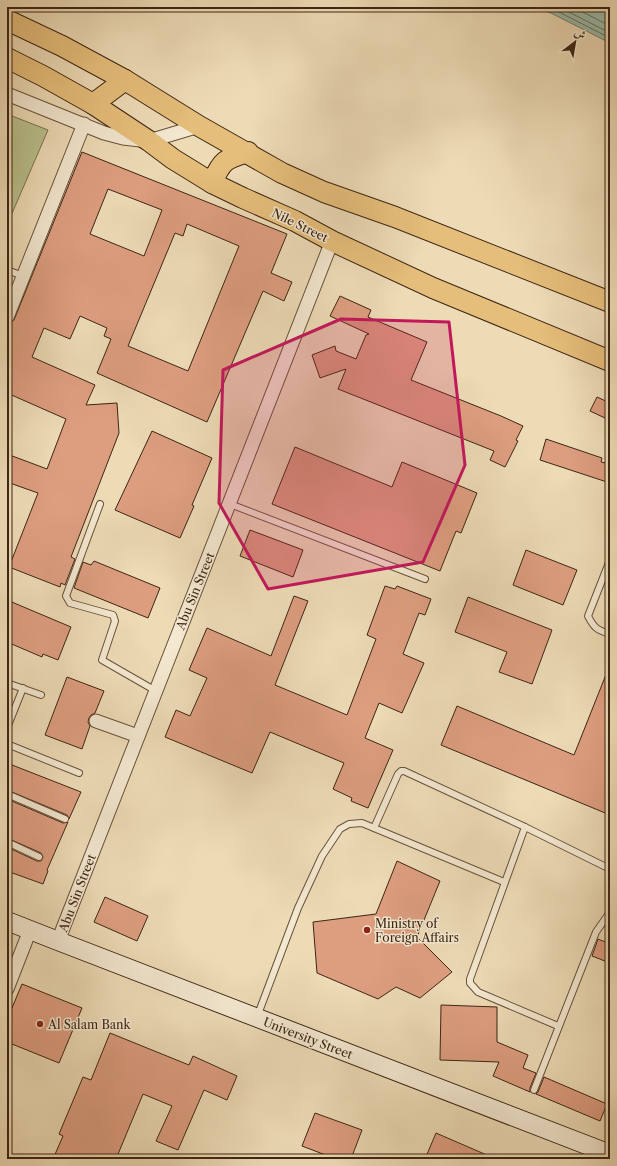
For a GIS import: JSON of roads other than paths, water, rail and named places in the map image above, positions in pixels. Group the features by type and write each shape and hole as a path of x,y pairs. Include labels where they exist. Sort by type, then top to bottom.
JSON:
{"main road":[{"path":"7,20 62,46 125,80 199,126 248,152 282,173 324,192 395,217 610,302"},
{"name":"Nile Street","path":"7,58 93,104 149,141 173,159 243,198 295,221 332,241 433,288 610,361"},
{"path":"93,104 125,80"},
{"path":"212,182 218,168 229,158 248,152"},
{"name":"University Street","path":"7,920 610,1154"}],"street":[{"path":"7,94 123,138 149,141 199,126"},
{"path":"7,317 84,124"},
{"name":"Abu Sin Street","path":"58,941 332,241"},
{"path":"96,721 138,736"},
{"path":"7,989 30,930"}],"lane":[{"path":"7,270 23,276"},
{"path":"100,504 66,596 70,603 113,615 115,621 102,660 156,691"},
{"path":"230,504 425,579"},
{"path":"610,560 588,616 593,626 610,634"},
{"path":"7,683 41,695"},
{"path":"7,728 22,688"},
{"path":"7,744 79,773"},
{"path":"374,828 398,774 401,771 404,771 525,827 610,869"},
{"path":"7,794 65,819"},
{"path":"257,1018 298,908 322,856 340,829 344,826 362,823 504,882"},
{"path":"525,827 504,882 470,979 470,983 478,992 558,1026"},
{"path":"7,842 39,857"},
{"path":"534,1090 596,932 610,912"}],"water":[{"path":"531,7 610,7 610,43 551,13"}],"place":[{"name":"Ministry of Foreign Affairs","path":"367,930"},
{"name":"Al Salam Bank","path":"40,1024"}]}
